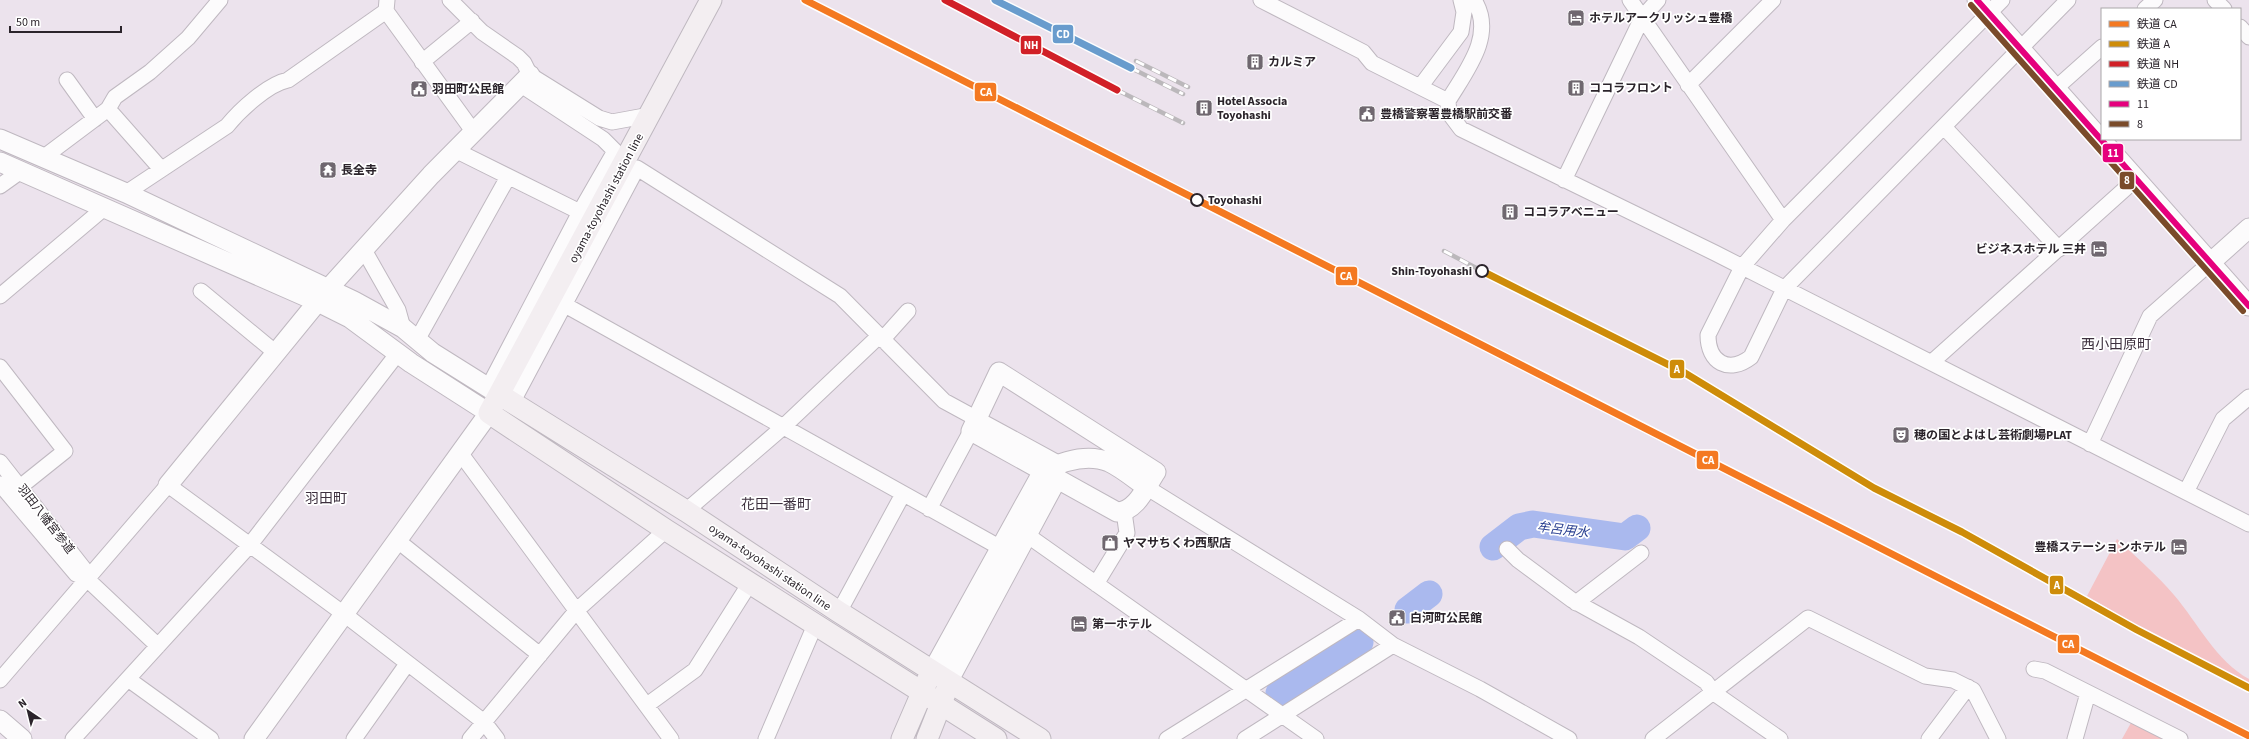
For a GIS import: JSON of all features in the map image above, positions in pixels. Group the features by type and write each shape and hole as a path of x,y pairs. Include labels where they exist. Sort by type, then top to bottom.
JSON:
{"main road":[{"name":"oyama-toyohashi station line","path":"497,400 711,0"},
{"name":"oyama-toyohashi station line","path":"497,400 686,511 838,612 941,675 1040,739"},
{"name":"oyama-toyohashi station line","path":"497,400 666,530 923,691 996,739"},
{"path":"902,739 923,691 941,675"},
{"path":"927,739 942,704 941,675"}],"street":[{"path":"44,157 108,109 115,96 150,72 188,38 220,0"},
{"path":"0,680 168,485 323,296 455,150 525,80 524,63 518,57 490,38 450,0"},
{"path":"1262,0 1363,52 1372,63 1448,101"},
{"path":"1420,87 1461,32 1464,12 1461,0"},
{"path":"1474,0 1484,24 1477,53 1448,101 1449,113 1461,129 1932,362 2249,524"},
{"path":"1630,0 1783,220"},
{"path":"1564,180 1642,18 1658,0"},
{"path":"1688,85 1773,0"},
{"path":"2068,0 2020,48 1784,289 1751,357 1741,364 1731,366 1721,363 1711,356 1708,347 1708,335 1742,267 1783,220 1989,4 2020,48 2101,139"},
{"path":"2146,8 2155,0"},
{"path":"2215,0 2223,8"},
{"path":"126,193 227,126 237,114 278,82 288,80 386,6 422,62 473,131"},
{"path":"422,62 472,22"},
{"path":"2056,88 2101,48"},
{"path":"67,80 95,119"},
{"path":"525,80 605,121 636,119 650,115"},
{"path":"497,400 580,212 615,151 603,139 525,80"},
{"path":"108,109 161,169"},
{"path":"1944,127 2059,249"},
{"path":"0,138 126,193 323,296 398,353 497,400"},
{"path":"2102,140 2249,306"},
{"path":"455,150 580,212"},
{"path":"0,162 103,209 323,296 410,334 433,353 497,400"},
{"path":"254,739 461,454 564,305 637,168 840,296 880,339 944,401 974,425 1061,471 1116,512 1124,512 1132,508 1156,472 999,372 974,425 929,509"},
{"path":"0,186 20,171"},
{"path":"410,334 508,177"},
{"path":"1932,362 2136,179"},
{"path":"0,296 103,209"},
{"path":"2090,444 2150,316 2249,228"},
{"path":"364,250 410,334"},
{"path":"201,291 276,353"},
{"path":"564,305 782,428 999,547"},
{"path":"686,511 782,428 880,339 908,311"},
{"path":"74,739 249,546 398,353"},
{"path":"0,367 65,451 20,486"},
{"path":"2186,492 2223,419 2249,397"},
{"path":"461,454 671,739"},
{"name":"羽田八幡宮参道","path":"0,462 84,567 87,579"},
{"path":"941,675 999,547 1061,471 1109,462 1146,487 1359,619 1393,645 1480,689 1570,739"},
{"path":"941,675 1027,535 1061,471"},
{"path":"0,484 76,574 87,579 158,646"},
{"path":"168,485 249,546 344,614 484,722 497,739"},
{"path":"838,612 903,494"},
{"path":"1096,584 1127,533 1124,512"},
{"path":"470,739 577,610 666,530"},
{"path":"1027,535 1316,739"},
{"path":"398,541 540,655"},
{"path":"1507,549 1523,565 1576,602 1638,637 1706,682 1714,693 1780,739"},
{"path":"1576,602 1641,553"},
{"path":"646,705 695,670 750,583"},
{"path":"1653,739 1714,693 1808,618 1925,676 1952,680 1968,686 1973,690 1998,739"},
{"path":"1167,739 1359,619"},
{"path":"766,739 815,624"},
{"path":"1245,739 1393,645"},
{"path":"354,739 407,664"},
{"path":"2034,669 2045,671 2180,739"},
{"path":"128,679 211,739"},
{"path":"1929,739 1968,686"},
{"path":"2075,739 2088,693"},
{"path":"0,720 22,739"}],"shaded area":[{"path":"2117,539 2167,588 2183,606 2217,652 2237,671 2249,679 2249,685 2151,634 2087,596"},
{"path":"2132,721 2168,739 2122,739"}],"waterway":[{"name":"牟呂用水","path":"1493,547 1519,527 1533,524 1625,537 1637,528"},
{"name":"牟呂用水","path":"1408,610 1429,594"},
{"name":"牟呂用水","path":"1279,693 1360,642"}],"railway":[{"path":"1136,61 1188,87"},
{"path":"1131,68 1183,94"},
{"path":"1117,90 1183,123"},
{"path":"1444,251 1482,271"}],"rail line":[{"name":"CA","path":"805,0 2249,736"},
{"name":"NH","path":"945,0 1117,90"},
{"name":"CD","path":"995,0 1131,68"},
{"name":"A","path":"1482,271 1685,373 1874,488 1962,532 2137,630 2249,688"}],"transit line":[{"name":"11","path":"1977,0 2101,140"},
{"name":"8","path":"1971,5 2243,311"},
{"name":"11","path":"2101,140 2249,306"}],"place":[{"name":"ホテルアークリッシュ豊橋","path":"1576,18"},
{"name":"カルミア","path":"1255,62"},
{"name":"ココラフロント","path":"1576,88"},
{"name":"羽田町公民館","path":"419,89"},
{"name":"Hotel Associa Toyohashi","path":"1204,108"},
{"name":"豊橋警察署豊橋駅前交番","path":"1367,114"},
{"name":"長全寺","path":"328,170"},
{"name":"Toyohashi","path":"1197,200"},
{"name":"ココラアベニュー","path":"1510,212"},
{"name":"ビジネスホテル 三井","path":"2099,249"},
{"name":"Shin-Toyohashi","path":"1482,271"},
{"name":"穂の国とよはし芸術劇場PLAT","path":"1901,435"},
{"name":"ヤマサちくわ西駅店","path":"1110,543"},
{"name":"豊橋ステーションホテル","path":"2179,547"},
{"name":"白河町公民館","path":"1397,618"},
{"name":"第一ホテル","path":"1079,624"}],"district":[{"name":"西小田原町","path":"2116,344"},
{"name":"羽田町","path":"326,498"},
{"name":"花田一番町","path":"776,504"}]}
